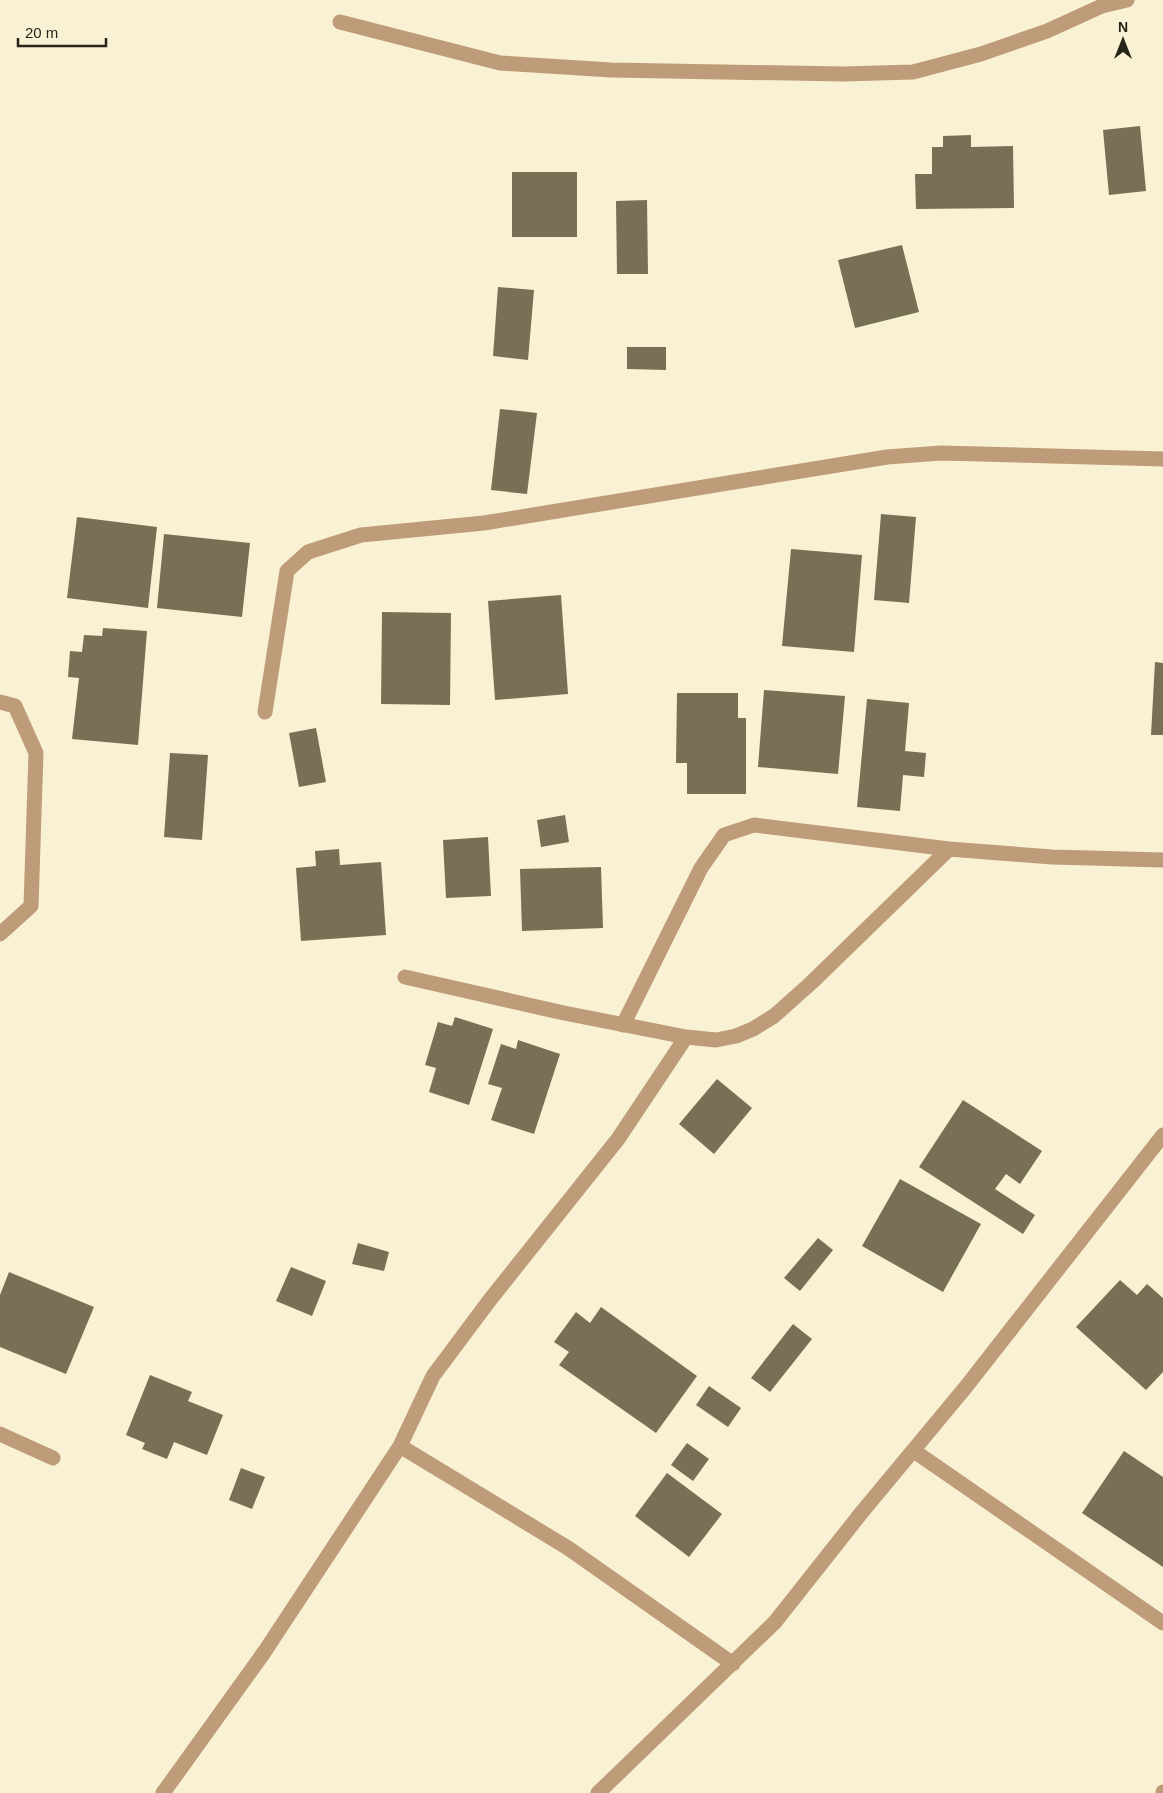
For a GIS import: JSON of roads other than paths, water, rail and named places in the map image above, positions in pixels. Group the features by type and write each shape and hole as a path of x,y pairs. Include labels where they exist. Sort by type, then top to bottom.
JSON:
{"street":[{"path":"340,22 500,63 611,70 883,73 913,72 981,54 1047,31 1102,6 1127,0"},
{"path":"266,712 287,571 308,552 361,535 484,523 887,457 941,453 1163,459"},
{"path":"0,702 15,706 36,753 31,906 0,934"},
{"path":"622,1025 701,868 724,835 754,825 949,849 1052,857 1163,860"},
{"path":"405,977 686,1038 716,1040 736,1036 753,1029 774,1016 811,984 949,849"},
{"path":"163,1793 264,1652 400,1446 433,1376 489,1301 618,1139 686,1038"},
{"path":"598,1793 775,1622 862,1512 914,1451 1163,1135"},
{"path":"0,1434 53,1458"},
{"path":"400,1446 568,1548 733,1664"},
{"path":"914,1451 1163,1623"}]}
